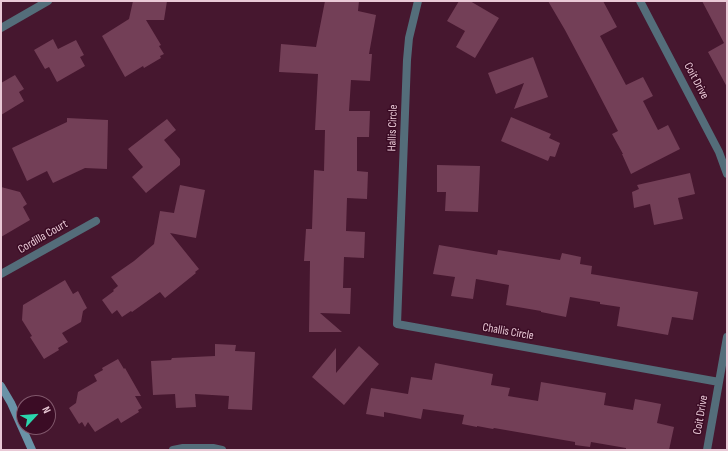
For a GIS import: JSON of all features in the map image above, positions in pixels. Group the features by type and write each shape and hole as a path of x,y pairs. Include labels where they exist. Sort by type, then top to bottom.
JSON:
{"main road":[{"path":"1,386 32,450"}],"street":[{"path":"1,28 48,1"},
{"name":"Hallis Circle","path":"401,219 409,38 418,1"},
{"name":"Coit Drive","path":"640,1 719,152 727,174"},
{"name":"Challis Circle","path":"401,219 397,324 719,382"},
{"name":"Cordilla Court","path":"1,274 96,220"},
{"name":"Coit Drive","path":"707,450 727,337"},
{"path":"173,450 183,448 213,448 222,450"}],"building":[{"path":"133,1 167,1 164,20 146,20 161,45 159,46 164,54 160,56 161,58 144,68 143,66 125,77 102,36 129,19"},
{"path":"325,1 359,1 358,11 376,15 369,54 372,54 370,81 351,80 349,111 370,111 369,137 357,137 357,171 368,172 367,199 347,198 346,231 365,232 364,258 344,257 343,288 351,288 350,314 320,313 342,332 309,332 310,261 304,261 306,229 312,229 314,170 324,171 325,130 315,130 318,74 279,72 281,44 316,47"},
{"path":"459,1 470,1 499,18 475,58 456,47 465,31 447,21"},
{"path":"548,1 603,1 617,27 600,36 626,85 643,77 653,96 643,101 658,130 668,125 680,149 631,174 623,154 612,134 618,131 565,30"},
{"path":"702,1 727,1 727,87 708,52 724,43"},
{"path":"53,39 58,49 76,40 84,55 80,57 85,66 57,82 49,67 45,69 34,50"},
{"path":"533,57 548,97 514,109 524,83 496,94 488,73"},
{"path":"15,75 24,89 19,92 24,101 1,115 1,83"},
{"path":"511,117 551,134 549,138 560,143 555,157 550,156 548,161 501,141"},
{"path":"67,118 108,120 107,169 85,168 53,183 47,171 27,181 12,148 67,122"},
{"path":"167,119 176,130 164,140 180,159 180,165 146,193 132,177 143,167 128,149"},
{"path":"437,165 480,166 478,212 445,211 446,192 437,192"},
{"path":"690,173 695,194 678,198 683,219 654,225 650,204 634,208 632,192 639,189 637,185"},
{"path":"180,185 205,190 196,238 170,233 199,269 165,298 160,292 132,312 131,311 122,317 117,310 112,314 102,300 118,286 111,277 134,261 154,244 160,211 174,213"},
{"path":"1,187 20,192 27,204 23,207 30,220 1,237"},
{"path":"439,245 497,255 498,250 560,260 562,253 581,257 580,264 592,266 591,274 698,292 693,320 672,317 668,335 617,326 620,307 570,297 566,317 506,305 509,285 476,279 473,299 451,296 455,277 433,274"},
{"path":"65,280 73,294 78,291 87,308 83,311 81,322 62,333 68,342 58,348 59,350 44,359 30,337 32,336 22,320 23,305"},
{"path":"215,344 236,345 235,351 255,352 252,410 228,409 229,396 195,394 196,407 176,408 175,394 153,395 151,361 171,360 172,358 215,356"},
{"path":"359,346 379,364 344,405 312,377 336,348 336,373"},
{"path":"118,359 141,396 135,396 142,408 138,410 139,412 121,423 118,418 95,432 88,422 85,427 82,422 79,424 69,408 76,403 78,392 97,381 94,375 103,370 102,368"},
{"path":"435,363 493,374 491,385 510,388 508,396 538,401 541,382 606,393 604,405 633,410 635,399 661,404 657,423 674,427 669,450 626,450 626,448 591,442 590,447 575,445 575,442 462,424 464,415 423,409 421,419 384,412 384,417 366,414 371,388 408,394 411,377 432,380"}]}
